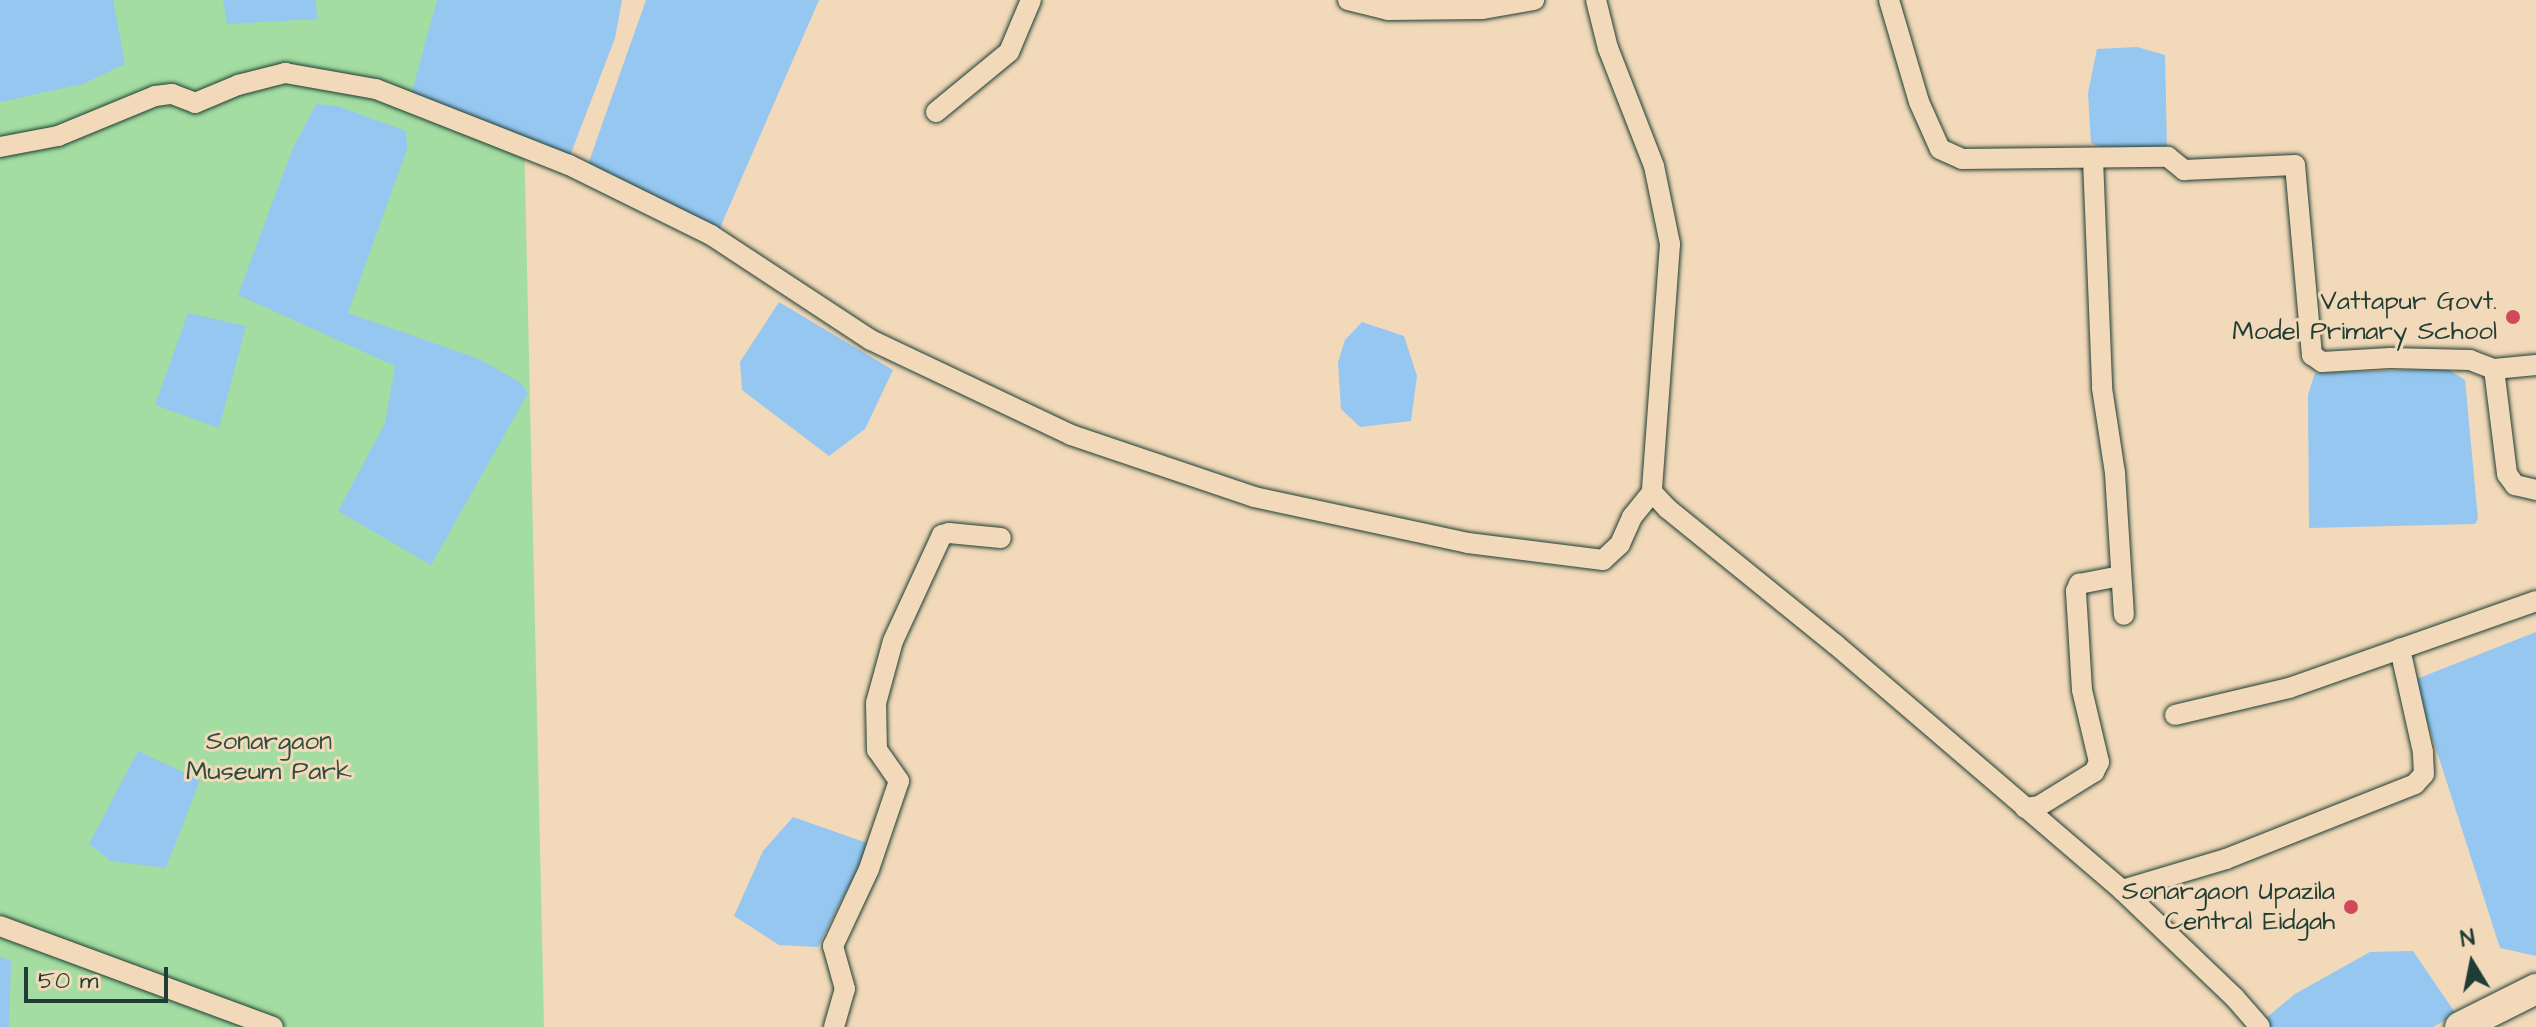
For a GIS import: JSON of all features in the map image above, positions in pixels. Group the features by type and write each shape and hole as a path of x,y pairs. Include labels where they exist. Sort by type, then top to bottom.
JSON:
{"main road":[{"path":"2460,1027 2536,989"}],"street":[{"path":"936,112 1009,52 1031,0"},
{"path":"1348,0 1388,10 1483,9 1534,0"},
{"path":"0,147 58,136 155,96 172,94 195,103 238,85 285,73 376,89 569,165 711,235 871,340 1071,435 1254,497 1468,543 1603,560 1620,544 1632,517 1652,492 1670,244 1654,166 1608,48 1596,0"},
{"path":"1889,0 1919,102 1940,149 1962,159 2168,157 2184,170 2295,165 2312,355 2322,362 2390,358 2470,360 2494,369 2536,365"},
{"path":"2093,159 2102,388 2115,473 2124,615"},
{"path":"2494,369 2507,474 2515,485 2536,490"},
{"path":"1652,492 1668,509 1835,644 2122,890 2235,998 2260,1027"},
{"path":"834,1027 845,989 833,946 869,869 899,781 877,750 876,703 893,641 942,535 1001,538"},
{"path":"2025,808 2039,806 2094,772 2099,762 2082,690 2076,591 2079,584 2120,576"},
{"path":"2175,715 2289,688 2536,601"},
{"path":"2122,890 2226,859 2415,784 2424,774 2423,752 2400,649"},
{"path":"0,926 273,1027"}],"green space":[{"name":"Sonargaon Museum Park","path":"0,0 521,0 544,1027 0,1027"}],"water":[{"path":"0,0 113,0 125,64 83,84 0,102"},
{"path":"223,0 316,0 317,19 227,24"},
{"path":"437,0 622,0 615,38 568,161 410,99"},
{"path":"646,0 819,0 719,230 586,170"},
{"path":"2137,47 2165,55 2167,149 2122,156 2091,143 2088,93 2097,49"},
{"path":"316,104 337,106 406,131 407,149 348,313 479,359 521,383 528,393 431,565 338,511 385,423 395,366 238,295 292,150"},
{"path":"779,302 893,370 865,429 829,456 742,390 740,362"},
{"path":"188,313 246,326 219,428 155,405"},
{"path":"1362,322 1404,336 1417,376 1411,421 1360,427 1341,409 1338,362 1345,340"},
{"path":"2448,369 2465,380 2478,519 2475,524 2309,528 2308,395 2315,373"},
{"path":"2536,632 2536,956 2500,948 2414,680"},
{"path":"138,751 200,780 166,868 111,861 89,844"},
{"path":"793,817 870,844 818,947 779,945 734,916 763,851"},
{"path":"2413,951 2456,1014 2433,1027 2264,1027 2260,1023 2295,994 2370,952"},
{"path":"0,957 11,960 9,1027 0,1027"}],"place":[{"name":"Vattapur Govt. Model Primary School","path":"2513,317"},
{"name":"Sonargaon Upazila Central Eidgah","path":"2351,907"}]}
